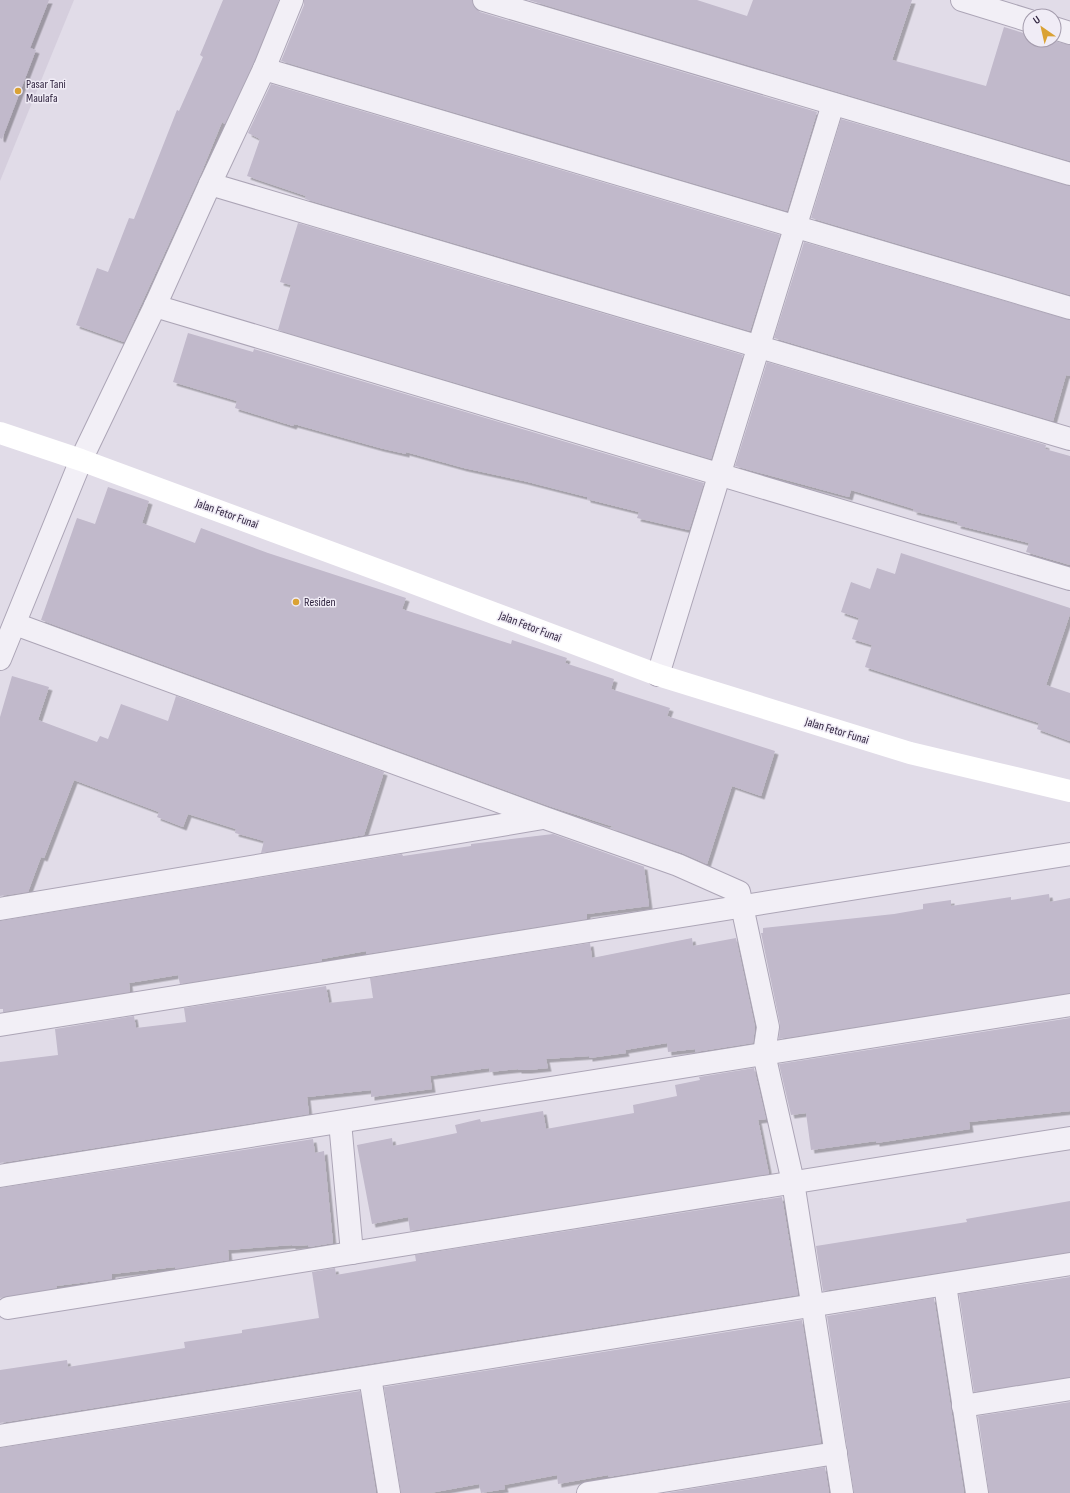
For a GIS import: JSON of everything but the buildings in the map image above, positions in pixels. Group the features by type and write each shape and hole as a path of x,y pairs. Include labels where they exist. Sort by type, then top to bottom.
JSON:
{"street":[{"path":"0,659 81,460 155,306 264,69 292,0"},
{"path":"484,0 1070,174"},
{"path":"962,0 1022,19"},
{"path":"264,69 1070,308"},
{"path":"658,675 833,104"},
{"path":"210,184 1070,439"},
{"path":"155,306 1070,579"},
{"name":"Jalan Fetor Funai","path":"0,433 81,460 658,675 910,753 1070,791"},
{"path":"15,624 678,865 739,892 768,1027 764,1054 793,1182 842,1493"},
{"path":"0,909 546,818"},
{"path":"0,1025 1070,854"},
{"path":"0,1176 1070,1004"},
{"path":"340,1122 352,1253"},
{"path":"8,1308 1070,1138"},
{"path":"0,1436 1070,1264"},
{"path":"945,1284 977,1493"},
{"path":"370,1377 388,1493"},
{"path":"964,1406 1070,1389"},
{"path":"588,1493 836,1453"}],"shaded area":[{"name":"Pasar Tani Maulafa","path":"0,0 74,0 0,181"}],"place":[{"name":"Pasar Tani Maulafa","path":"18,91"},
{"name":"Residen","path":"296,602"}]}
